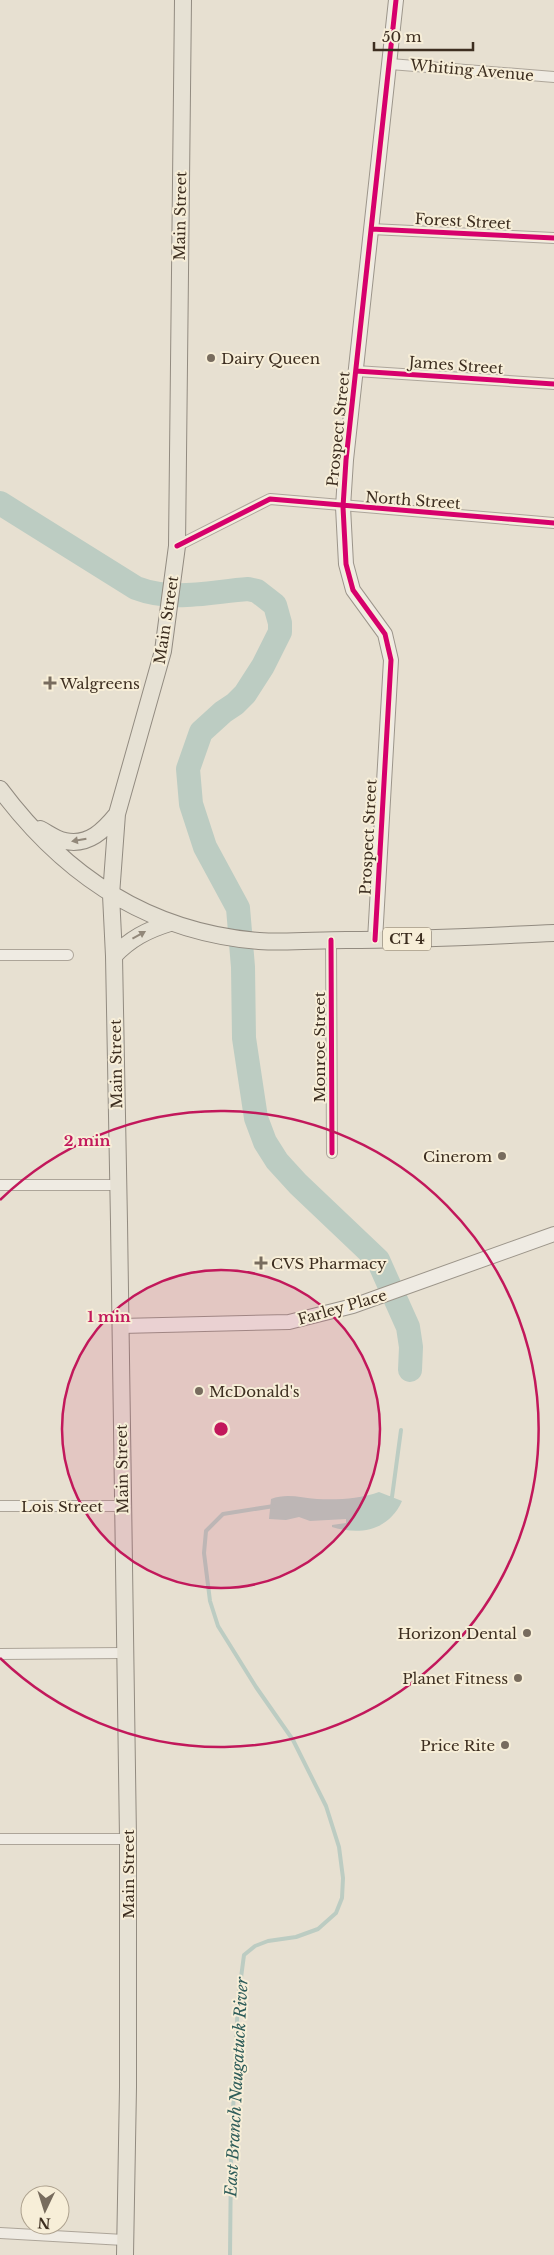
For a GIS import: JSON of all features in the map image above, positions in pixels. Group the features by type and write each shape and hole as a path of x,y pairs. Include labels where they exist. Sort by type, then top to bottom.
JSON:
{"main road":[{"name":"Main Street","path":"124,2247 128,2087 128,1839 121,1326 114,956 111,895 117,814 163,651 177,546 183,0"},
{"name":"Prospect Street","path":"375,940 391,660 385,634 353,590 346,564 343,507 396,0"},
{"name":"CT 4","path":"0,789 24,821 72,867 111,895 170,923 209,934 259,941 375,940 554,934"},
{"path":"24,821 64,841 78,841 103,832 117,814"},
{"path":"114,956 126,943 145,932 170,923"},
{"name":"Farley Place","path":"121,1326 289,1322 344,1309 554,1234"}],"street":[{"name":"Whiting Avenue","path":"390,64 554,77"},
{"name":"Forest Street","path":"371,229 554,238"},
{"name":"James Street","path":"356,371 554,384"},
{"name":"North Street","path":"177,546 270,499 343,507 554,523"},
{"name":"Monroe Street","path":"331,940 332,1153"},
{"path":"0,954 68,955"},
{"path":"0,1185 118,1185"},
{"name":"Lois Street","path":"0,1506 123,1506"},
{"path":"0,1654 124,1653"},
{"path":"0,1839 128,1839"},
{"path":"0,2233 124,2247"}],"shaded area":[{"path":"379,1492 402,1501 390,1519 373,1528 353,1531 332,1527 332,1525 346,1523 346,1519 310,1521 299,1517 286,1520 269,1519 271,1499 277,1497 341,1499 356,1498"}],"waterway":[{"name":"East Branch Naugatuck River","path":"0,503 136,588 150,592 177,595 248,589 257,591 275,605 280,623 280,632 263,666 245,694 201,732 188,769 191,804 205,847 238,908 243,967 244,1038 256,1118 265,1142 277,1161 298,1184 378,1260 408,1327 411,1347 410,1370"},
{"name":"East Branch Naugatuck River","path":"389,1499 392,1497 401,1430"},
{"name":"East Branch Naugatuck River","path":"230,2255 231,2157 238,2000 244,1955 255,1946 268,1941 296,1937 318,1929 336,1913 342,1898 343,1878 339,1847 326,1806 293,1740 256,1687 218,1626 210,1601 204,1553 206,1531 223,1514 274,1506"}],"cycle path":[{"path":"375,940 391,660 385,634 353,590 346,564 343,507 346,460 396,0"},
{"path":"371,229 554,238"},
{"path":"356,371 554,384"},
{"path":"177,546 270,499 554,523"},
{"path":"331,940 332,1153"}],"place":[{"name":"Dairy Queen","path":"211,358"},
{"name":"Walgreens","path":"50,683"},
{"name":"Cinerom","path":"502,1156"},
{"name":"CVS Pharmacy","path":"261,1263"},
{"name":"McDonald's","path":"199,1391"},
{"name":"Horizon Dental","path":"527,1633"},
{"name":"Planet Fitness","path":"518,1678"},
{"name":"Price Rite","path":"505,1745"}]}
